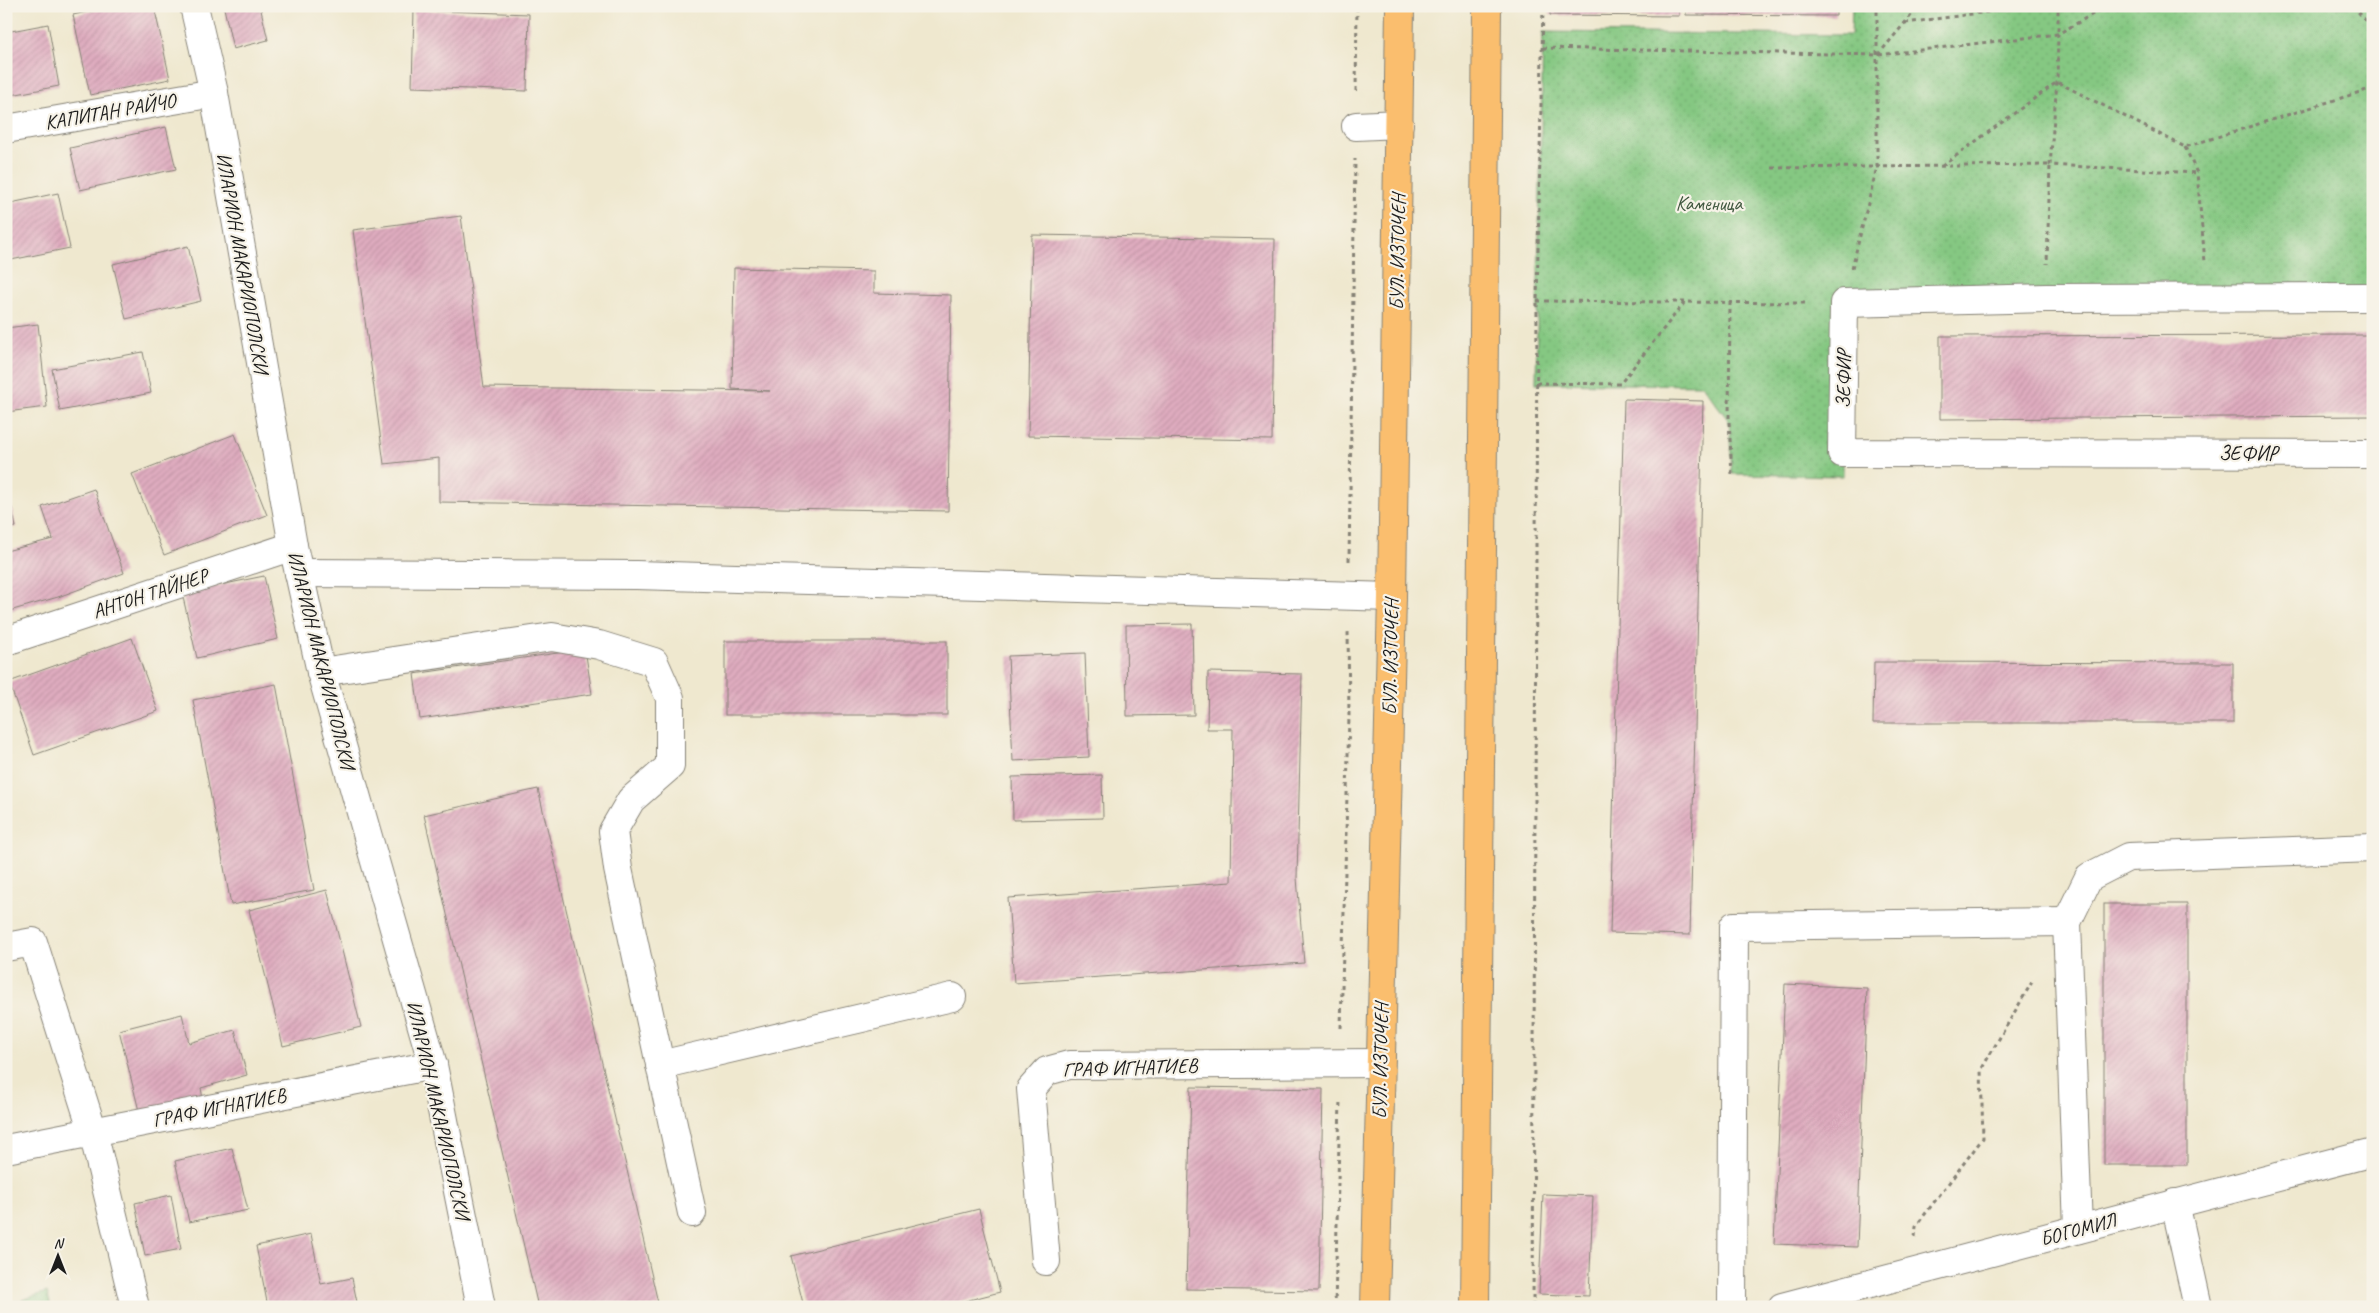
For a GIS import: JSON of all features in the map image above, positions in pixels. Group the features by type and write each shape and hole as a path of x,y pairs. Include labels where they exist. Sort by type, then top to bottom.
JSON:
{"main road":[{"name":"БУЛ. ИЗТОЧЕН","path":"1375,1307 1392,597 1400,6"},
{"path":"1475,1307 1487,6"}],"street":[{"name":"ИЛАРИОН МАКАРИОПОЛСКИ","path":"194,6 214,93 293,546 321,672 433,1065 481,1307"},
{"name":"КАПИТАН РАЙЧО","path":"6,129 214,93"},
{"path":"1356,126 1398,124"},
{"path":"1844,303 2046,298 2373,297"},
{"name":"ЗЕФИР","path":"1844,303 1842,453 2373,454"},
{"name":"АНТОН ТАЙНЕР","path":"6,641 293,546"},
{"path":"299,573 636,575 1392,597"},
{"path":"321,672 552,637 599,645 654,662 670,698 670,766 631,800 613,831 618,869 692,1213"},
{"path":"2078,1229 2067,922 2089,877 2128,857 2373,848"},
{"path":"1732,1307 1734,926 2067,922"},
{"path":"6,947 33,942 93,1132 135,1307"},
{"path":"660,1065 952,997"},
{"name":"ГРАФ ИГНАТИЕВ","path":"1046,1261 1031,1090 1047,1071 1069,1065 1380,1063"},
{"name":"ГРАФ ИГНАТИЕВ","path":"6,1149 433,1065"},
{"name":"БОГОМИЛ","path":"1782,1307 2373,1152"},
{"path":"2175,1204 2198,1307"}],"path":[{"path":"1335,1307 1349,716 1348,595 1357,6"},
{"path":"1533,1307 1536,382 1543,6"},
{"path":"1537,301 1844,303 1877,167 1877,6"},
{"path":"1878,55 1918,6"},
{"path":"1905,23 2033,6"},
{"path":"2046,298 2050,165 2057,82 2058,6"},
{"path":"1543,48 1878,55 2058,34 2107,6"},
{"path":"2353,6 2373,28"},
{"path":"2057,82 2185,147 2197,173 2209,297"},
{"path":"1942,166 2057,82"},
{"path":"2185,147 2373,88"},
{"path":"1772,168 2050,165 2197,173"},
{"path":"1536,382 1620,384 1684,302"},
{"path":"1730,302 1729,422 1732,474"},
{"path":"1912,1272 1916,1226 1982,1138 1981,1070 2034,980"}],"green space":[{"name":"Каменица","path":"1852,6 2373,6 2373,298 1844,303 1843,476 1732,474 1729,421 1702,385 1536,383 1543,32 1851,35"},
{"path":"47,1292 51,1307 6,1307 6,1305"}],"building":[{"path":"114,6 154,6 170,79 90,95 73,15"},
{"path":"230,6 260,6 268,40 233,49 224,8"},
{"path":"1550,6 1679,6 1679,16 1550,15"},
{"path":"1686,6 1836,6 1836,16 1686,15"},
{"path":"414,10 529,14 527,91 412,87"},
{"path":"48,24 59,86 6,96 6,32"},
{"path":"166,127 176,169 80,190 70,148"},
{"path":"58,193 70,248 6,261 6,204"},
{"path":"461,216 484,387 770,391 732,389 734,268 874,271 874,293 951,295 948,511 439,502 439,458 384,464 353,230"},
{"path":"1032,235 1275,239 1272,440 1028,436"},
{"path":"188,246 201,301 126,319 113,264"},
{"path":"38,324 47,407 6,412 6,328"},
{"path":"2373,335 2373,416 1940,419 1940,336"},
{"path":"143,352 151,393 60,411 52,369"},
{"path":"1624,399 1703,401 1690,935 1610,933"},
{"path":"235,434 267,515 164,555 132,474"},
{"path":"6,482 16,527 6,529"},
{"path":"94,489 124,573 58,597 6,612 6,551 53,539 42,507"},
{"path":"264,576 278,639 197,658 182,593"},
{"path":"1192,624 1194,715 1127,716 1126,625"},
{"path":"132,638 158,711 34,755 9,682"},
{"path":"725,641 947,641 947,715 725,715"},
{"path":"585,649 592,694 420,719 414,674"},
{"path":"1085,653 1089,757 1013,761 1008,656"},
{"path":"1874,662 2233,663 2233,723 1873,723"},
{"path":"1208,672 1302,674 1297,878 1304,963 1014,983 1008,898 1231,882 1233,729 1207,729"},
{"path":"276,684 314,890 231,905 193,700"},
{"path":"1102,775 1103,818 1013,820 1012,777"},
{"path":"538,789 659,1307 538,1307 424,815"},
{"path":"327,890 361,1027 283,1046 249,910"},
{"path":"2104,904 2187,904 2187,1165 2104,1165"},
{"path":"1785,984 1867,988 1857,1247 1774,1244"},
{"path":"182,1014 189,1043 235,1030 247,1075 201,1088 203,1099 140,1115 119,1030"},
{"path":"1191,1087 1323,1089 1319,1291 1186,1289"},
{"path":"232,1148 248,1210 189,1222 175,1161"},
{"path":"1543,1194 1593,1196 1589,1296 1539,1294"},
{"path":"171,1195 181,1249 145,1256 135,1203"},
{"path":"979,1209 1000,1292 942,1307 804,1307 791,1256"},
{"path":"311,1234 321,1284 352,1278 358,1307 268,1307 256,1246"}]}
